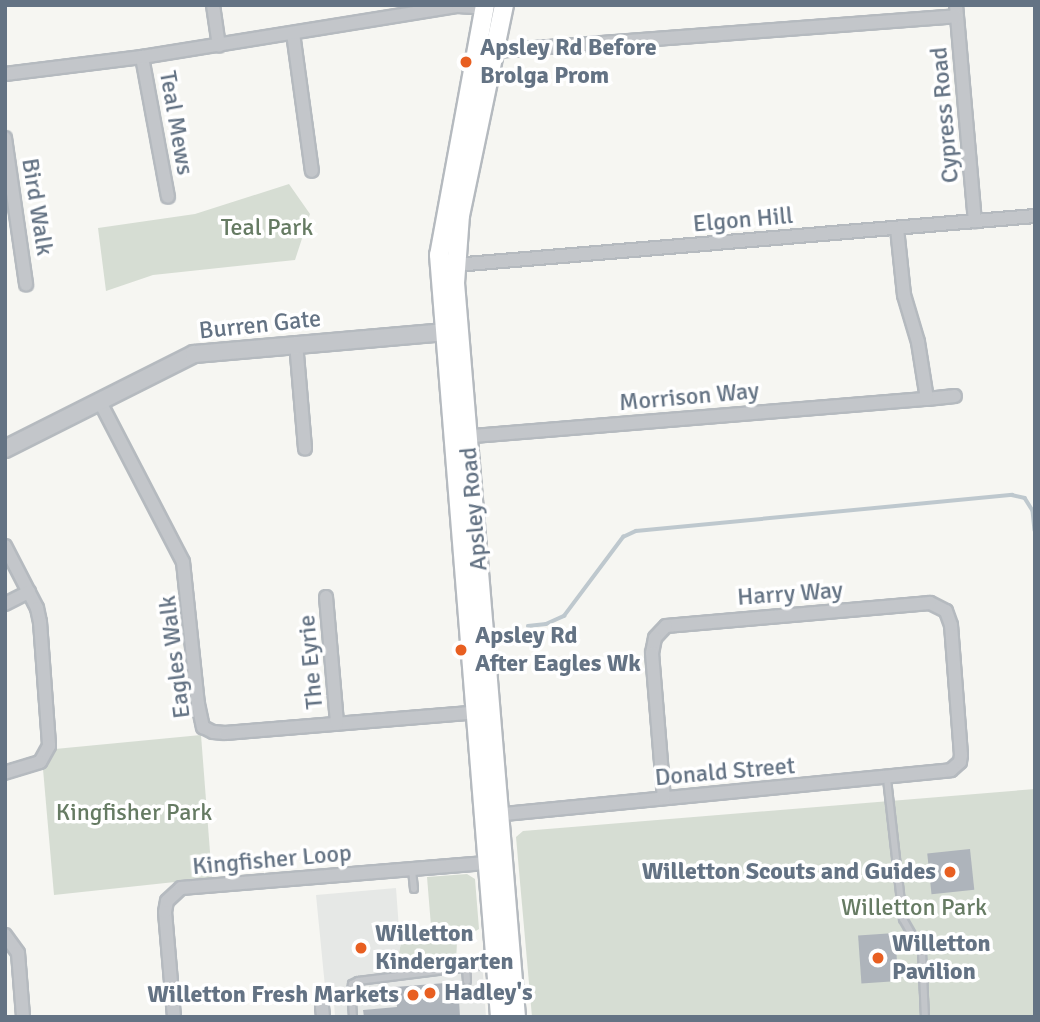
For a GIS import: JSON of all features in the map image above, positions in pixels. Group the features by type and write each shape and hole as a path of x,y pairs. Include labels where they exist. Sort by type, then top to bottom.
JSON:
{"main road":[{"name":"Apsley Road","path":"451,331 460,215 504,5"},
{"name":"Apsley Road","path":"485,7 442,233 440,276 451,331 495,862 516,1017"},
{"name":"Apsley Road","path":"495,862 495,964 500,1017"}],"street":[{"path":"213,5 219,46"},
{"path":"5,74 219,46 458,6 485,7"},
{"path":"495,51 957,10"},
{"name":"Cypress Road","path":"957,10 975,221"},
{"path":"293,33 312,171"},
{"name":"Teal Mews","path":"142,57 168,197"},
{"name":"Bird Walk","path":"5,138 26,284"},
{"name":"Elgon Hill","path":"455,265 1035,216"},
{"path":"897,228 904,295 920,351 927,399"},
{"name":"Burren Gate","path":"5,449 194,354 451,331"},
{"path":"296,343 305,449"},
{"name":"Morrison Way","path":"461,437 955,397"},
{"name":"Eagles Walk","path":"99,400 183,562 198,704 203,727 213,732 225,733 482,711"},
{"path":"5,545 29,592 40,622 49,746 47,754 40,762 5,773"},
{"path":"5,604 29,592"},
{"name":"The Eyrie","path":"326,597 337,724"},
{"name":"Harry Way","path":"664,798 652,653 655,638 666,626 682,623 930,603 943,607 951,625 961,755"},
{"name":"Donald Street","path":"491,815 945,773 956,766 961,755"},
{"name":"Kingfisher Loop","path":"174,1017 165,912 172,893 189,887 495,862"},
{"path":"5,934 18,953 23,1017"}],"lane":[{"path":"887,779 903,919 922,952 925,1017"},
{"path":"412,869 414,889"},
{"path":"353,1017 351,991 352,984 358,981 495,964"},
{"path":"466,967 467,981"}],"shaded area":[{"path":"396,888 399,929 404,929 396,967 482,960 486,1017 335,1017 334,1002 326,997 316,895"}],"green space":[{"name":"Teal Park","path":"289,184 310,214 295,260 153,275 106,291 98,228 195,214"},
{"name":"Kingfisher Park","path":"201,735 212,878 54,895 43,769 55,749"},
{"name":"Willetton Park","path":"1035,789 1035,1017 532,1017 516,837 523,831"},
{"path":"467,874 475,879 479,929 457,942 456,962 396,967 404,929 422,931 422,927 431,926 427,877"}],"building":[{"name":"Willetton Scouts and Guides","path":"970,849 974,890 932,894 927,853"},
{"name":"Willetton Pavilion","path":"895,933 898,981 861,983 858,936"},
{"path":"458,982 460,1017 364,1017 363,1010 397,1007 395,987"}],"waterway":[{"path":"528,626 546,624 564,616 623,537 636,531 1012,495 1025,498 1033,511 1035,530"}],"place":[{"name":"Apsley Rd Before Brolga Prom","path":"466,62"},
{"name":"Apsley Rd After Eagles Wk","path":"461,650"},
{"name":"Willetton Scouts and Guides","path":"950,872"},
{"name":"Willetton Kindergarten","path":"361,948"},
{"name":"Willetton Pavilion","path":"878,958"},
{"name":"Hadley's","path":"430,993"},
{"name":"Willetton Fresh Markets","path":"413,995"}]}
